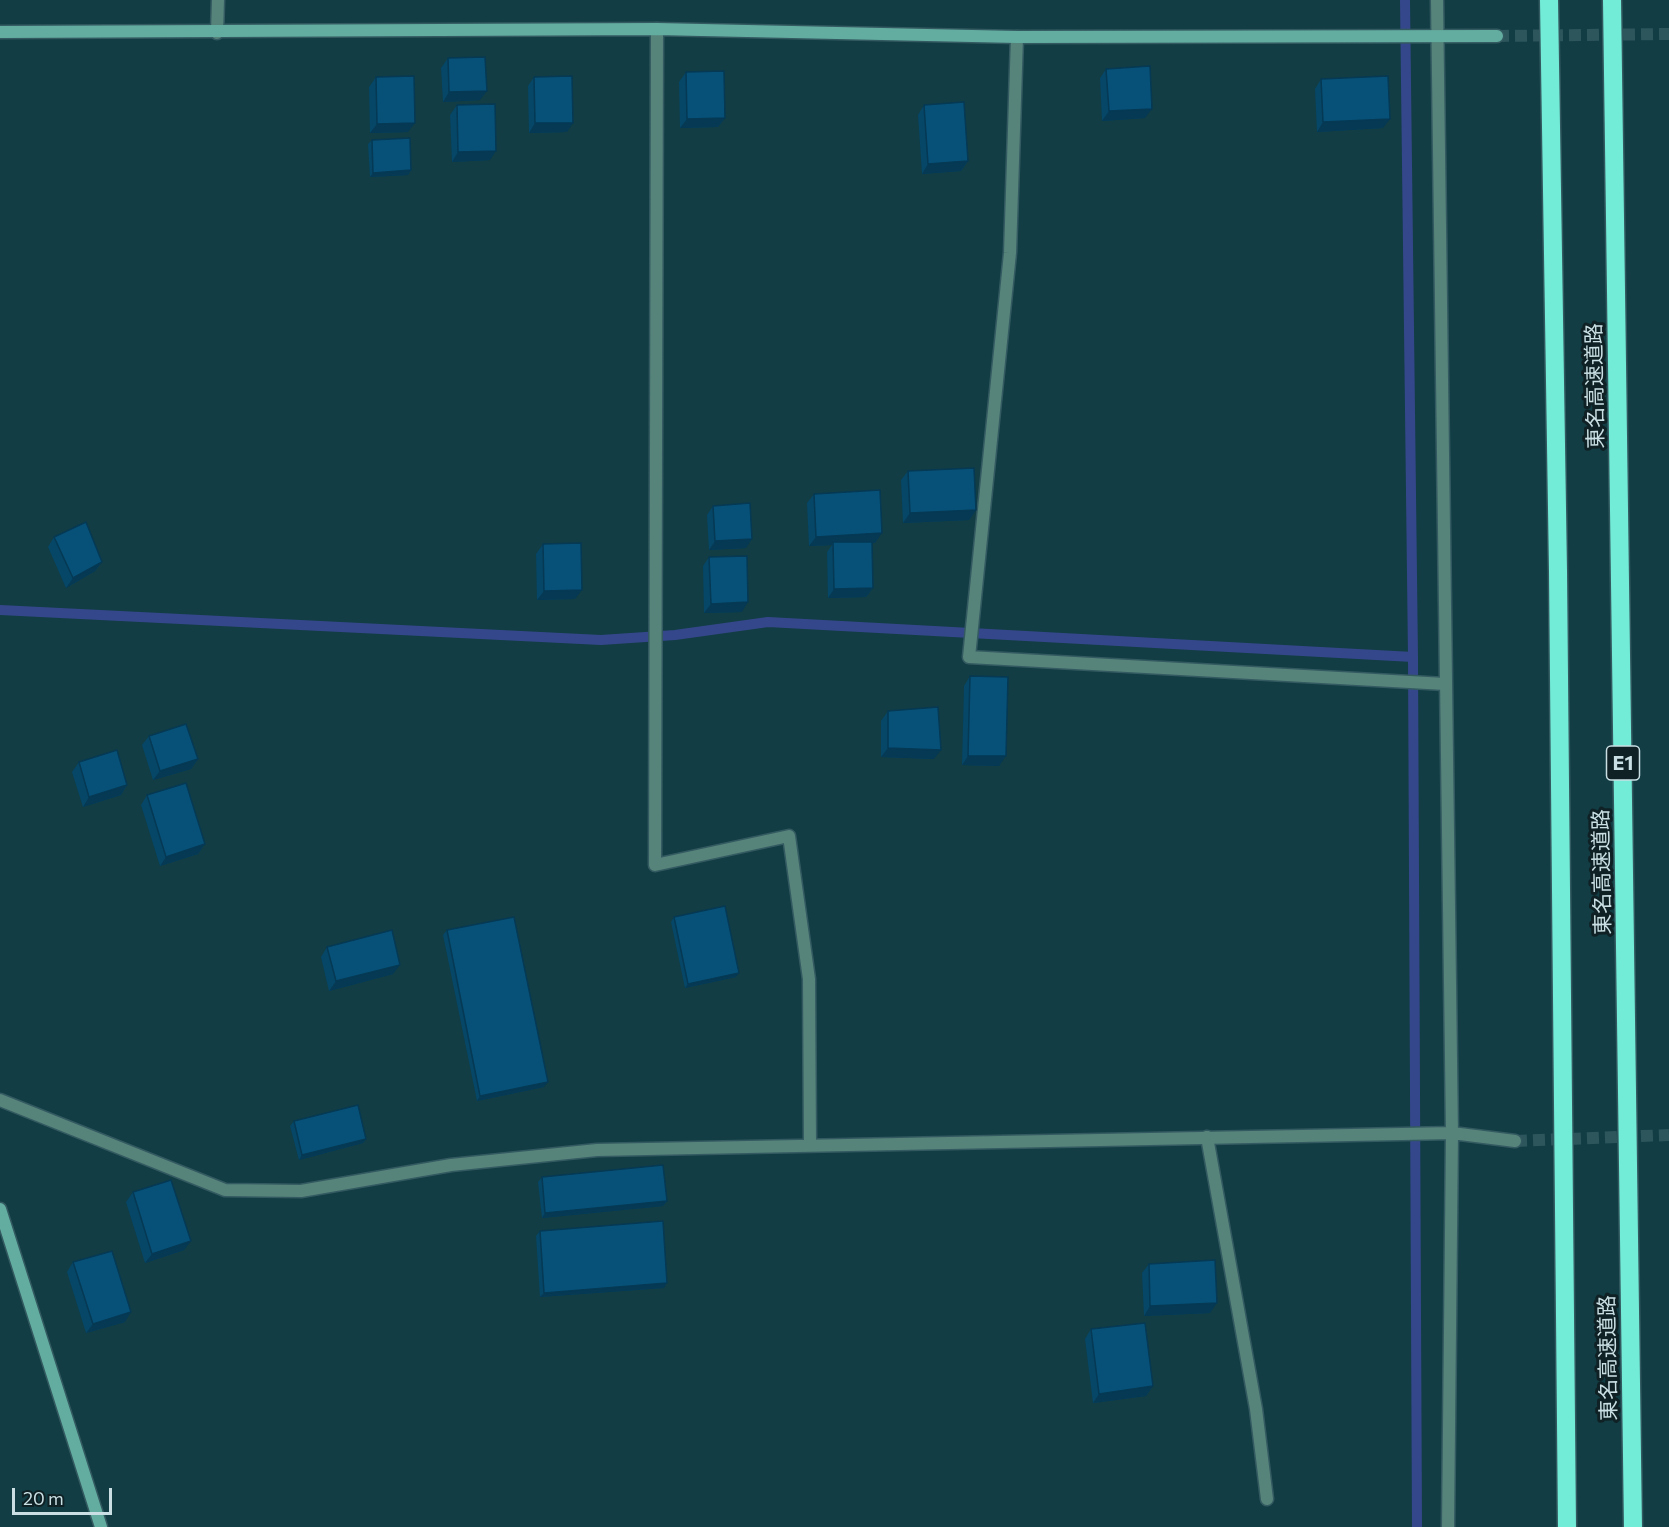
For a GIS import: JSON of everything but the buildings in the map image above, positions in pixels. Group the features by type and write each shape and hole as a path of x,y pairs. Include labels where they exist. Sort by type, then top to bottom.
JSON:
{"highway":[{"name":"東名高速道路","path":"1549,0 1558,571 1567,1527"},
{"name":"東名高速道路","path":"1612,0 1633,1527"}],"street":[{"path":"218,0 218,33"},
{"path":"1437,0 1452,1133 1448,1527"},
{"path":"657,29 655,865 789,836 809,979 810,1144"},
{"path":"0,32 218,33 657,29 1017,37 1438,38 1497,36"},
{"path":"1017,37 1010,253 969,657 1445,684"},
{"path":"0,1100 225,1190 301,1191 451,1165 597,1150 1452,1133 1515,1141"},
{"path":"1207,1137 1256,1409 1267,1499"},
{"path":"0,1209 101,1527"}],"waterway":[{"path":"1405,0 1413,657 1417,1527"},
{"path":"0,610 601,640 675,635 768,622 1413,657"}],"tunnel":[{"path":"1497,36 1669,34"},
{"path":"1515,1141 1669,1135"}]}
